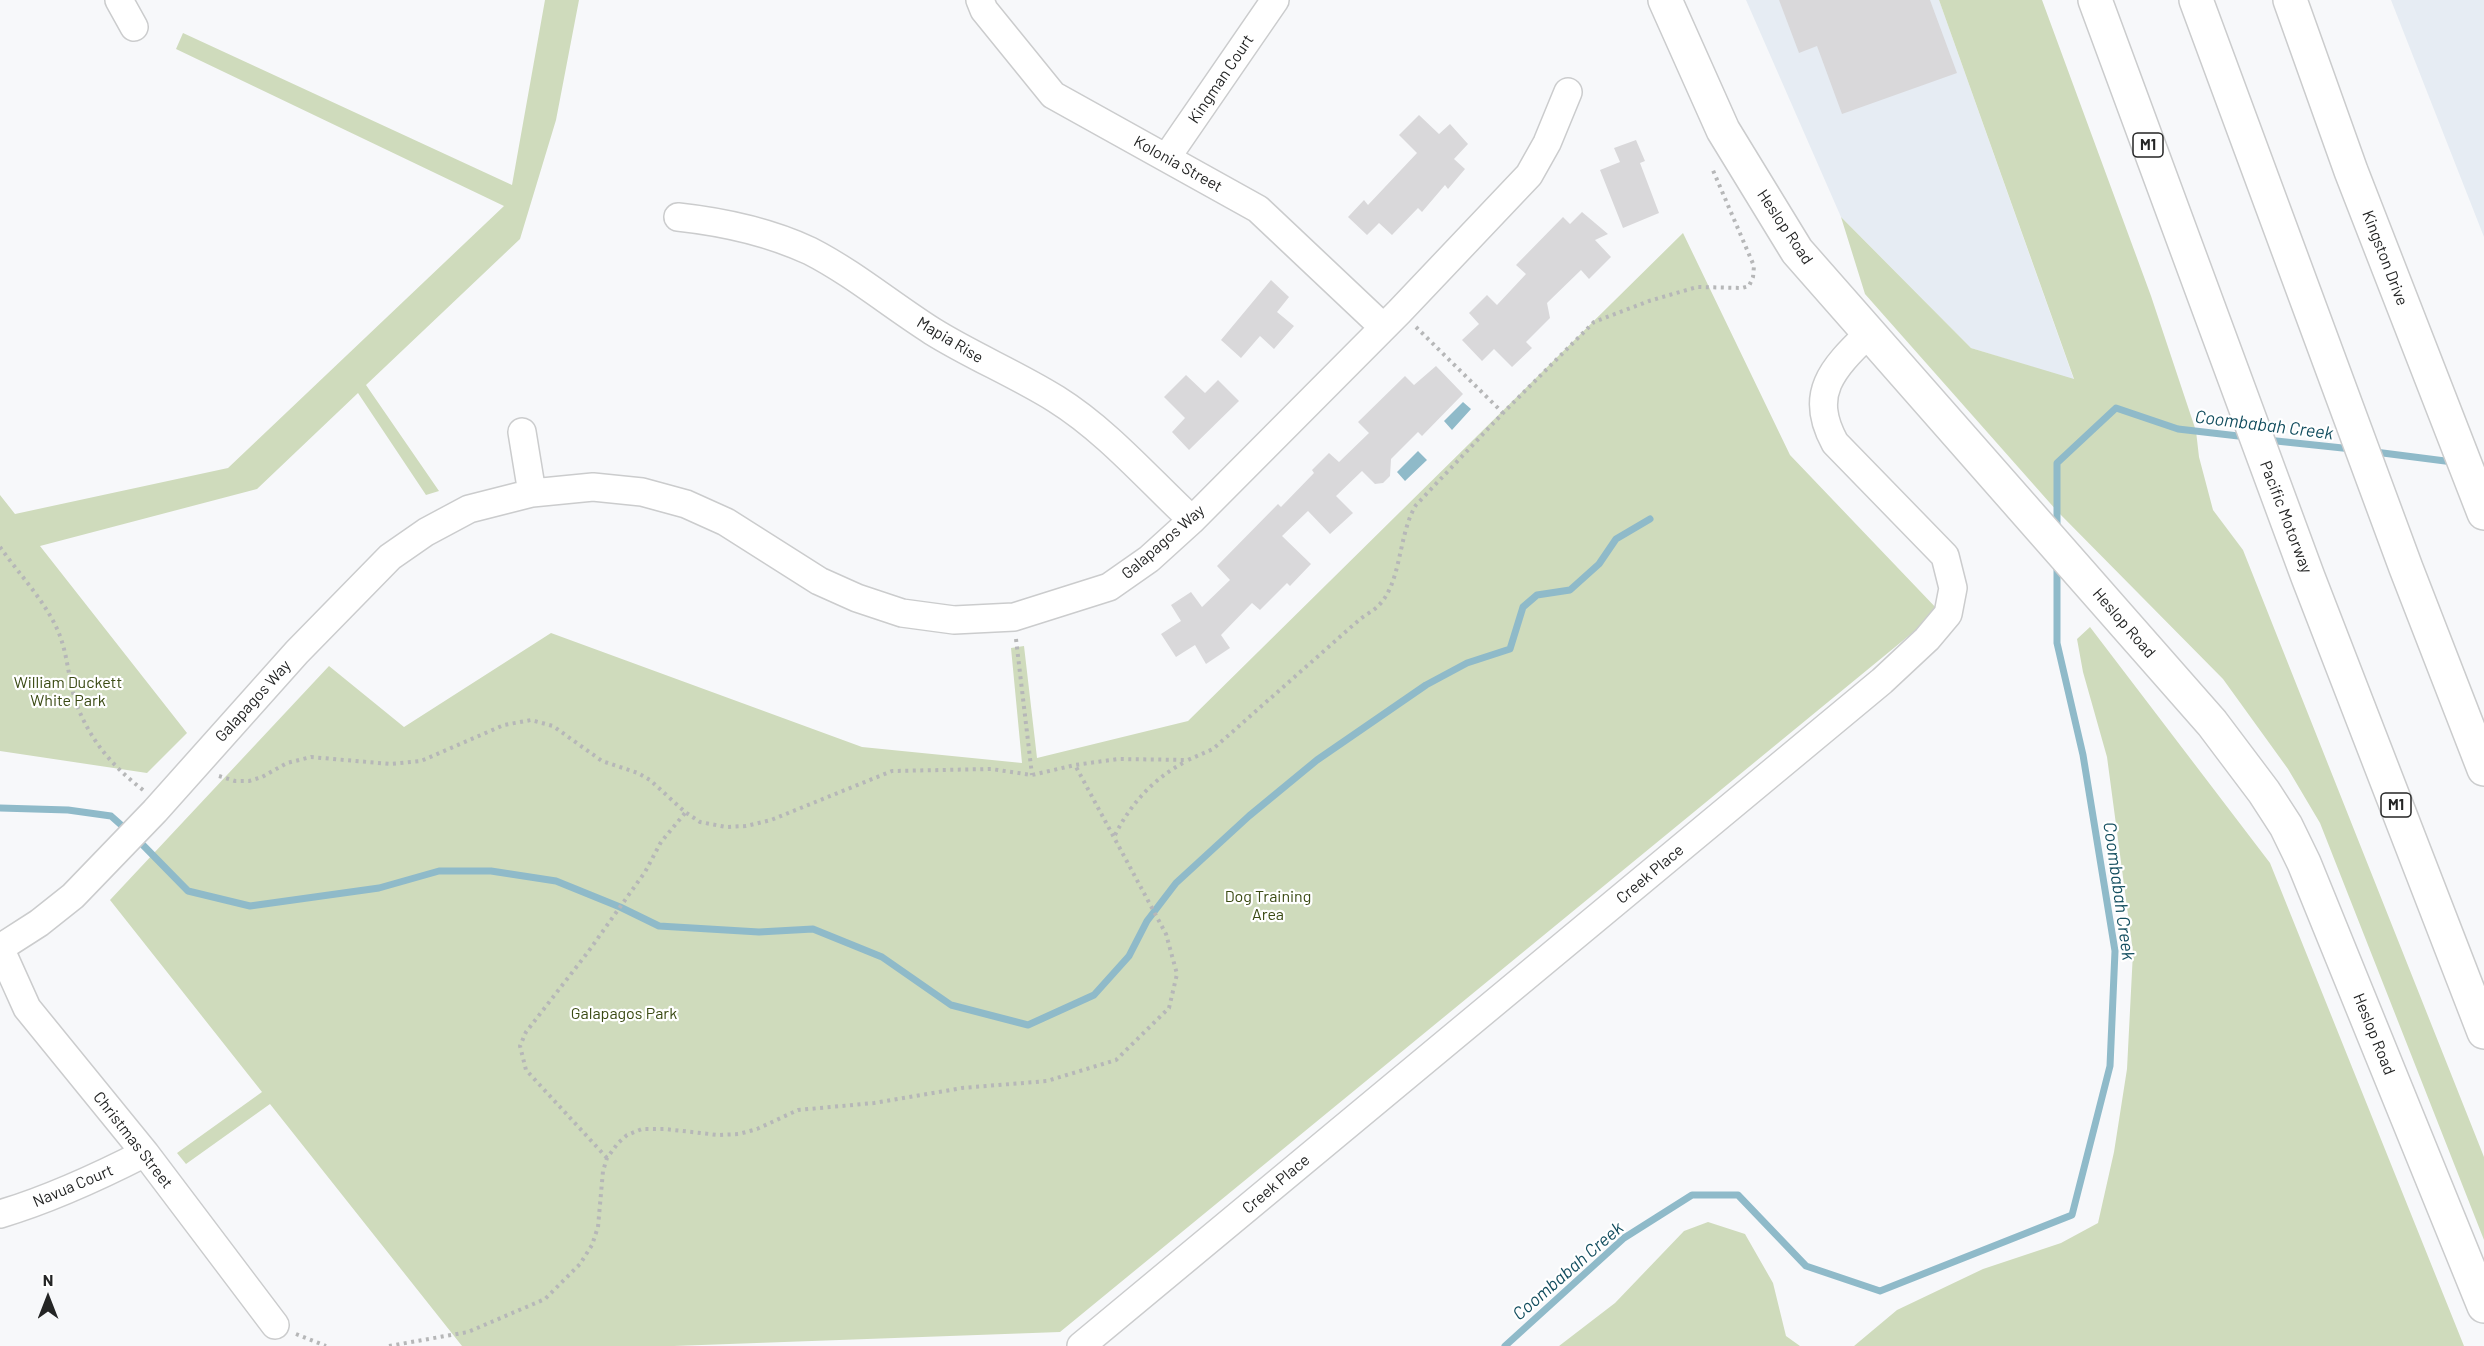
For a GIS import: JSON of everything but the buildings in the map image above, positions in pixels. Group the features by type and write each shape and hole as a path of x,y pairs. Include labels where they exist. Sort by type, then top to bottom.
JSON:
{"main road":[{"name":"Heslop Road","path":"1665,0 1723,130 1797,251 2173,679 2244,763 2286,826 2322,905 2484,1306"},
{"name":"Pacific Motorway","path":"2095,0 2308,577 2484,1032"},
{"path":"2196,0 2406,568 2484,769"},
{"name":"Kingston Drive","path":"2290,0 2351,171 2484,513"}],"street":[{"path":"119,0 134,27"},
{"name":"Kolonia Street","path":"980,0 984,10 1053,95 1258,209 1391,319"},
{"name":"Kingman Court","path":"1167,158 1275,0"},
{"name":"Galapagos Way","path":"0,948 39,923 73,896 111,857 149,800 390,558 426,532 469,509 532,493 593,487 642,492 686,504 726,522 819,581 857,598 902,613 954,620 1014,617 1109,587 1149,559 1192,520 1529,176 1547,143 1568,92"},
{"name":"Mapia Rise","path":"678,217 728,223 776,237 811,252 847,273 951,342 1055,398 1088,421 1192,520"},
{"name":"Creek Place","path":"1081,1346 1882,681 1927,639 1948,614 1953,588 1945,556 1835,443 1826,425 1822,405 1826,384 1837,367 1868,334"},
{"path":"522,432 532,493"},
{"name":"Christmas Street","path":"0,948 27,1008 145,1153 275,1325"},
{"name":"Navua Court","path":"0,1214 32,1205 93,1179 145,1153"}],"path":[{"path":"1391,319 1503,413"},
{"path":"0,547 47,611 57,629 64,648 76,703 92,736 106,758 149,800"},
{"path":"1014,617 1032,775"},
{"path":"1115,836 1126,813 1154,782 1188,760"},
{"path":"389,1346 468,1332 545,1299 580,1264 592,1245 598,1227 600,1188 607,1158 627,1135 642,1130 665,1129 718,1135 739,1134 757,1129 798,1110 874,1103 962,1088 1047,1081 1116,1060 1169,1008 1177,974 1166,934 1076,765"},
{"path":"607,1158 526,1070 520,1046 526,1032 645,872 661,842 685,812"},
{"path":"275,1325 326,1346"}],"shaded area":[{"path":"1746,0 1939,0 2074,380 1971,348 1841,217"},
{"path":"2391,0 2484,0 2484,237"}],"green space":[{"name":"William Duckett White Park","path":"545,0 579,0 556,120 520,239 366,385 439,491 426,495 358,393 257,489 40,546 187,733 147,773 0,751 0,495 15,514 228,468 504,206 176,49 183,33 512,185"},
{"path":"1939,0 2042,0 2151,296 2196,431 2199,457 2213,510 2243,550 2484,1157 2484,1240 2320,823 2288,769 2223,679 2057,511 1865,294 1841,217 1971,348 2074,379"},
{"name":"Galapagos Park","path":"1683,233 1790,455 1939,611 1060,1332 674,1346 462,1346 270,1104 186,1164 177,1153 262,1092 110,900 329,666 404,727 551,633 862,747 1022,763 1011,648 1024,646 1037,758 1188,721"},
{"path":"2090,627 2270,863 2464,1346 1854,1346 1897,1310 1983,1269 2061,1243 2098,1223 2114,1152 2127,1069 2133,952 2107,757 2083,672 2077,639"},
{"path":"1708,1222 1745,1234 1773,1283 1786,1336 1800,1346 1559,1346 1615,1303 1684,1231"}],"water":[{"path":"1463,402 1471,409 1452,430 1444,421"},
{"path":"1418,451 1427,460 1405,481 1397,472"}],"waterway":[{"name":"Coombabah Creek","path":"2057,530 2057,463 2116,408 2178,429 2247,437"},
{"name":"Coombabah Creek","path":"2267,440 2352,449"},
{"name":"Coombabah Creek","path":"2375,452 2453,462"},
{"path":"137,839 188,891 250,906 379,888 439,871 491,871 556,881 659,926 759,932 813,929 882,957 951,1005 1028,1025 1094,995 1129,956 1147,921 1176,883 1249,816 1317,760 1426,685 1467,663 1510,649 1523,607 1537,595 1570,590 1599,564 1616,539 1650,519"},
{"name":"Coombabah Creek","path":"1505,1346 1624,1238 1692,1195 1738,1195 1806,1266 1880,1291 2072,1215 2110,1066 2115,951 2083,755 2057,643 2057,562"},
{"path":"0,808 68,810 111,816 129,832"}],"park label":[{"name":"Dog Training Area","path":"1268,906"}]}
